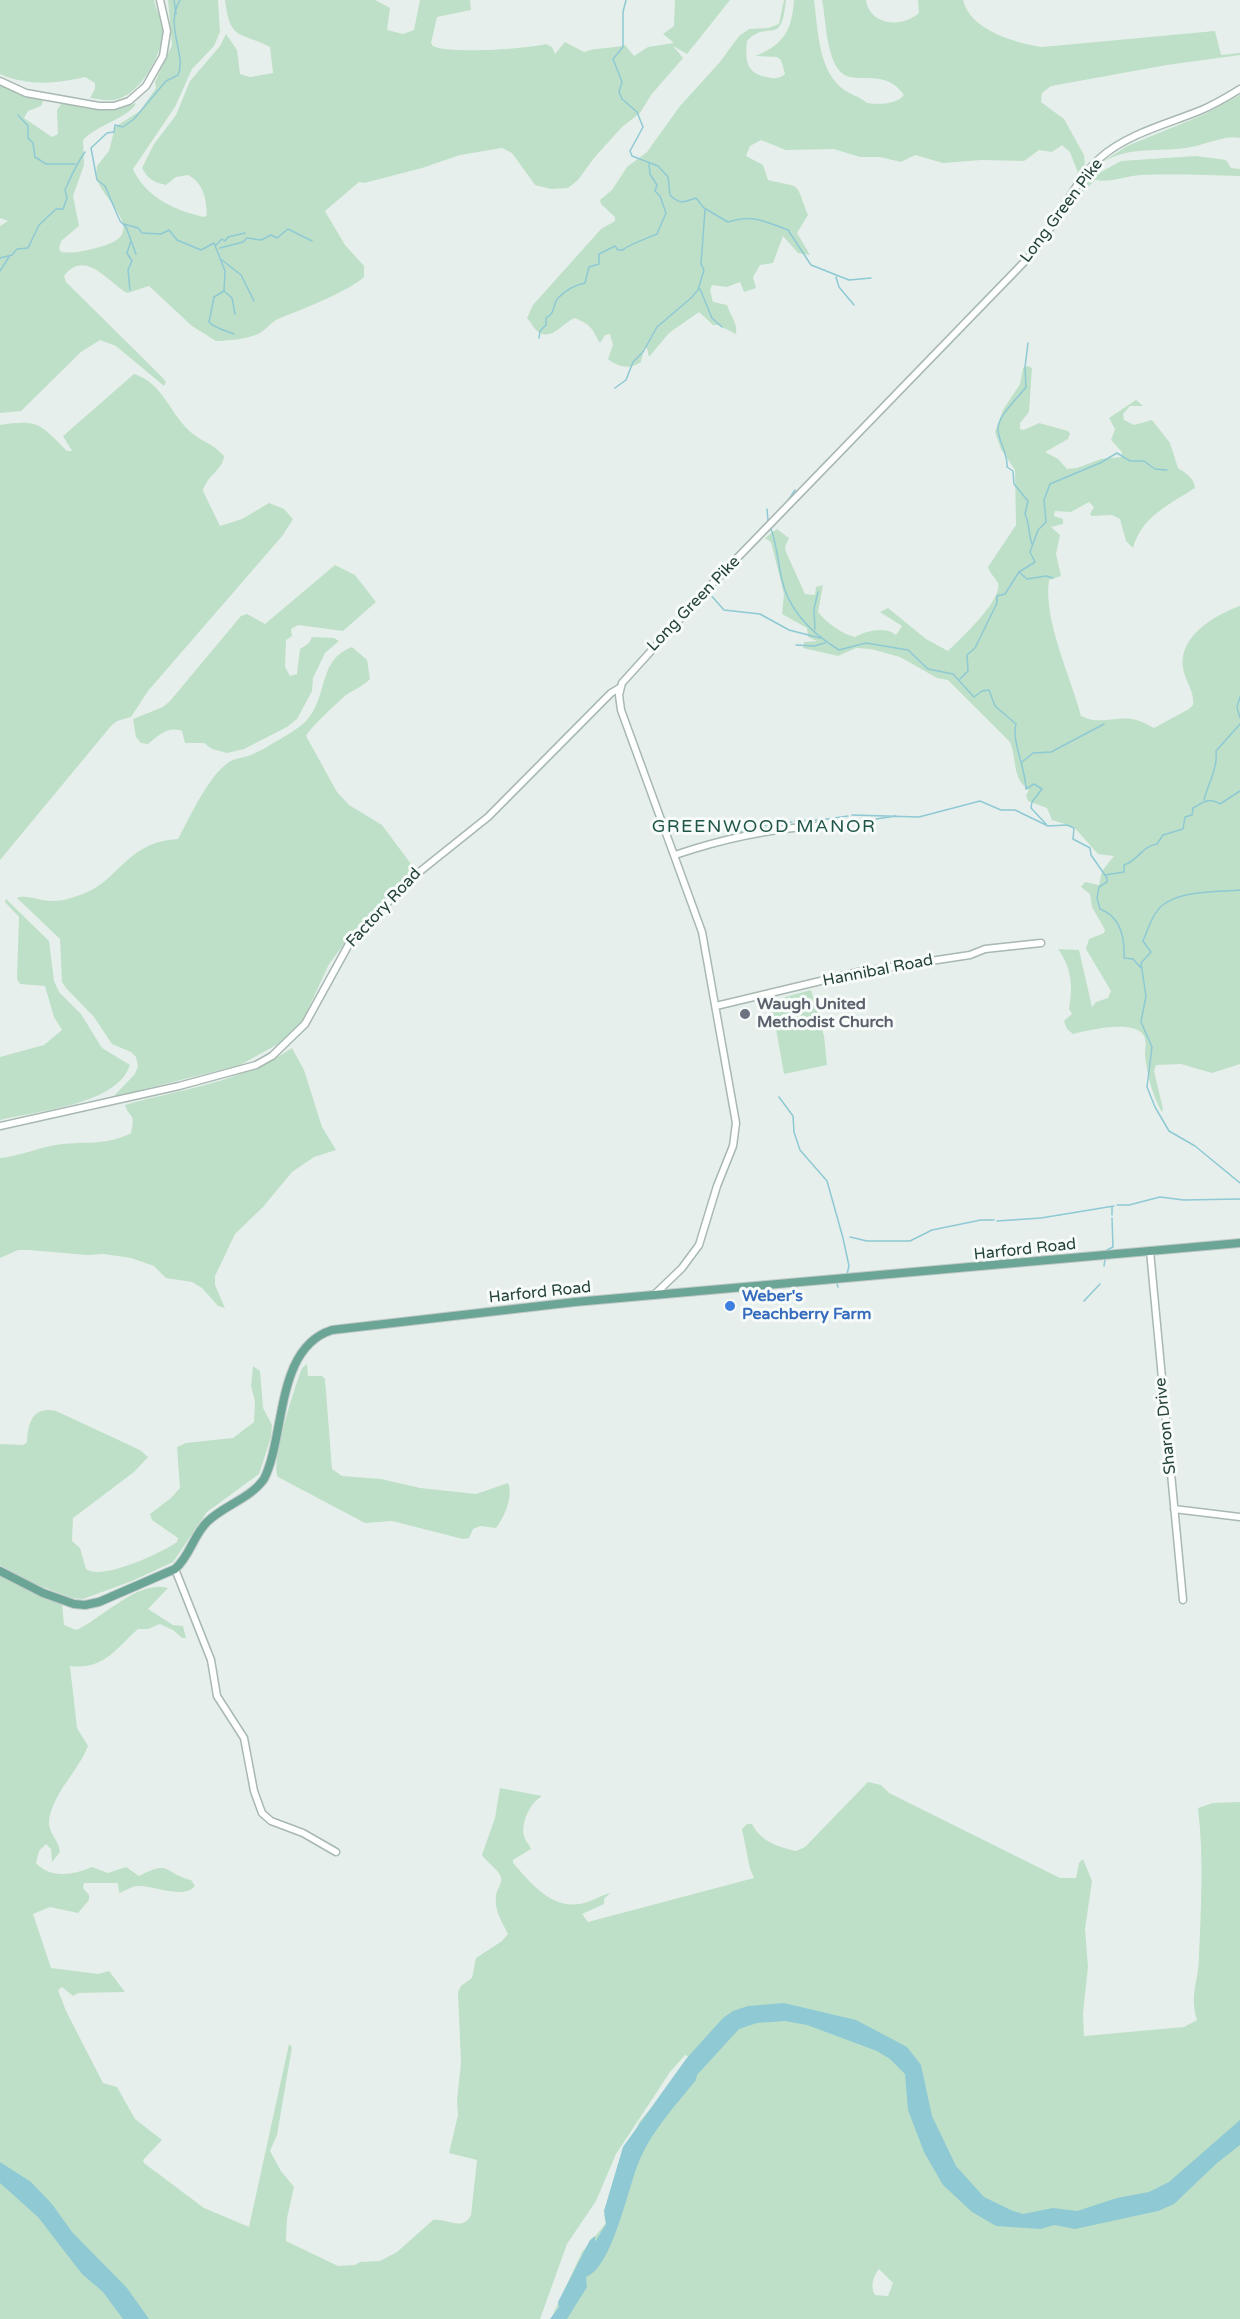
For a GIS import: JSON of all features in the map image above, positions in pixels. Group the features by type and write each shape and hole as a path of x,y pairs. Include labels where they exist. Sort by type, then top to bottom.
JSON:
{"main road":[{"name":"Harford Road","path":"175,1569 185,1558 204,1524 224,1508 253,1491 264,1479 292,1372 304,1352 322,1334 340,1329 393,1322 654,1295 1240,1243"},
{"path":"0,1571 43,1593 85,1605 102,1601 175,1569"}],"street":[{"path":"0,81 26,93 99,106 114,106 129,101 147,86 163,56 167,31 160,0"},
{"name":"Long Green Pike","path":"621,687 631,671 683,614 1027,260 1045,239 1084,176 1099,158 1125,142 1208,107 1240,89"},
{"path":"621,687 619,695 621,710 700,926 735,1113 735,1140 699,1245 682,1268 654,1295"},
{"name":"Factory Road","path":"0,1126 179,1086 246,1068 273,1056 294,1038 305,1024 350,944 408,881 488,817 610,693 621,687"},
{"path":"675,855 738,836 793,826 817,826"},
{"name":"Hannibal Road","path":"716,1006 858,972 962,956 985,949 1041,943"},
{"name":"Sharon Drive","path":"1150,1251 1183,1600"},
{"path":"1174,1509 1240,1517"},
{"path":"175,1569 212,1660 217,1696 244,1738 254,1791 262,1813 271,1821 303,1833 336,1852"}],"green space":[{"path":"0,0 154,0 163,28 162,41 149,72 135,89 118,99 90,98 95,89 95,83 85,77 53,82 21,81 0,74"},
{"path":"168,0 218,0 220,32 214,46 192,69 175,107 133,169 138,179 153,195 172,207 204,217 207,215 205,197 198,183 188,175 176,177 166,185 151,180 142,168 154,144 176,115 190,81 220,46 226,34 237,50 240,74 250,77 273,73 270,47 243,36 233,29 225,0 375,0 390,8 387,30 403,34 414,30 420,0 470,0 471,10 437,17 431,43 433,46 470,50 506,49 546,44 552,47 555,54 565,42 584,52 625,45 634,56 648,47 674,43 663,34 674,26 675,0 730,0 687,54 673,46 683,58 651,95 640,113 622,127 578,180 568,188 551,189 535,185 512,153 502,148 460,155 422,168 364,183 359,182 325,211 345,245 364,266 364,277 336,294 277,319 258,334 216,341 192,326 149,286 127,293 88,266 80,265 72,268 64,276 66,282 166,382 164,386 116,346 100,340 81,352 21,411 0,413 0,226 8,221 0,218 0,85 43,101 41,106 28,111 24,118 52,137 58,134 57,110 62,103 106,110 136,103 128,112 83,140 84,165 73,196 79,226 61,241 59,249 61,252 77,252 116,241 124,227 98,182 97,166 109,151 115,127 140,111 156,88 155,82 172,45"},
{"path":"784,0 786,0 781,24 747,41 746,54 751,69 755,73 772,78 779,78 785,74 781,60 777,57 755,56 773,47 785,35 791,20 794,0 814,0 818,36 828,71 843,89 872,104 892,102 904,95 896,86 887,81 851,77 844,75 838,69 831,54 822,0 866,0 874,15 888,22 896,22 912,18 919,13 918,0 963,0 974,19 984,27 1007,38 1042,47 1215,31 1221,55 1240,53 1240,55 1167,65 1051,86 1042,93 1041,102 1064,119 1084,155 1085,165 1078,173 1070,152 1062,145 1052,152 1039,150 1024,161 982,160 943,163 915,155 901,162 880,157 860,157 834,149 786,150 761,140 750,146 746,156 763,165 768,180 796,187 798,190 808,215 797,233 810,255 798,253 783,236 773,263 760,265 753,277 756,288 744,292 740,282 727,287 712,285 710,290 713,302 727,305 735,323 736,334 718,325 713,325 699,312 669,333 649,357 647,348 644,348 641,362 628,367 620,366 608,359 613,345 610,334 605,335 600,343 591,328 575,318 556,331 546,335 541,334 527,318 533,305 601,229 615,221 615,217 601,204 600,200 612,190 627,167 647,152 680,106 720,62 739,36 749,29 768,28 779,24"},
{"path":"1240,95 1240,138 1223,139 1179,149 1134,152 1112,157 1101,163 1127,146 1203,115"},
{"path":"1196,156 1226,160 1231,168 1240,169 1240,176 1141,175 1106,181 1095,180 1083,192 1081,190 1090,178 1121,161"},
{"path":"1028,366 1032,368 1029,412 1020,423 1020,429 1024,430 1039,423 1068,431 1070,434 1068,439 1045,452 1058,459 1067,469 1077,468 1101,459 1122,457 1122,452 1111,440 1115,429 1109,418 1136,400 1143,406 1130,406 1123,414 1124,420 1134,425 1152,420 1170,443 1178,468 1187,474 1195,488 1150,519 1137,537 1133,548 1126,541 1120,519 1112,515 1092,516 1090,514 1094,507 1089,502 1071,512 1055,511 1054,516 1063,519 1063,524 1051,527 1060,535 1056,554 1061,576 1049,580 1050,613 1081,716 1095,720 1129,719 1140,721 1154,728 1189,709 1193,705 1193,700 1183,668 1186,646 1209,621 1240,606 1240,1064 1212,1073 1181,1064 1156,1065 1154,1071 1162,1112 1155,1099 1149,1077 1145,1038 1139,1031 1131,1028 1111,1027 1073,1034 1067,1029 1064,1021 1072,1014 1069,1009 1071,985 1069,971 1058,949 1079,950 1092,1007 1096,1002 1108,998 1111,991 1086,949 1089,939 1104,933 1105,930 1092,907 1090,894 1081,887 1085,882 1099,885 1102,871 1114,856 1098,854 1074,827 1052,820 1047,808 1028,801 1026,795 1029,790 1017,774 1010,742 948,680 937,678 900,657 871,649 856,648 838,656 803,648 804,642 817,641 808,637 807,628 782,614 784,594 771,542 765,538 777,529 789,538 785,547 786,552 805,594 815,595 816,587 823,585 818,612 840,631 855,637 870,631 882,630 896,635 902,626 880,612 888,608 926,639 948,651 988,609 998,590 998,583 988,567 1016,525 1015,470 1001,449 995,432 1003,410 1020,384 1023,368"},
{"path":"134,374 144,378 160,392 185,427 224,456 221,465 207,481 203,491 220,526 242,519 269,503 284,509 293,519 283,535 148,691 131,717 117,721 111,726 0,860 0,425 31,423 44,429 67,451 72,451 63,436"},
{"path":"335,565 355,575 376,602 343,631 298,625 291,629 292,636 286,640 285,667 290,676 297,674 300,649 309,643 312,637 334,638 339,641 325,653 313,678 312,691 297,719 287,727 244,749 227,753 212,749 204,743 185,743 182,731 177,730 164,732 148,744 141,743 136,737 133,719 163,707 170,701 241,616 247,614 265,624"},
{"path":"352,647 367,660 370,679 346,695 306,736 337,792 349,805 382,825 414,868 348,939 329,964 303,1020 278,1044 240,1065 113,1097 135,1074 138,1066 136,1057 131,1052 112,1044 94,1017 66,988 62,982 60,939 17,898 56,901 80,895 105,881 146,847 178,839 200,798 221,768 231,761 251,755 271,745 306,721 318,701 333,661"},
{"path":"6,899 49,941 54,981 59,992 81,1014 102,1048 130,1065 122,1078 93,1098 0,1120 0,1057 44,1045 62,1030 54,1017 45,986 20,984 17,979 19,917 5,902"},
{"path":"811,990 824,1036 827,1065 784,1074 771,1001"},
{"path":"292,1048 304,1070 322,1127 336,1150 314,1157 292,1172 263,1207 235,1234 215,1276 215,1285 225,1308 218,1306 202,1288 192,1282 166,1278 154,1266 131,1258 104,1254 18,1250 0,1258 0,1158 56,1145 113,1140 122,1137 131,1133 132,1126 132,1118 125,1105 232,1077 273,1060"},
{"path":"307,1364 308,1376 322,1376 325,1379 332,1469 342,1476 381,1479 420,1488 476,1494 508,1483 510,1494 507,1506 496,1528 480,1526 473,1529 469,1538 463,1539 392,1521 365,1523 278,1477 277,1457 284,1424 302,1368"},
{"path":"253,1366 260,1371 263,1408 272,1425 271,1437 259,1474 207,1512 173,1562 132,1581 83,1599 72,1598 35,1584 0,1565 0,1444 23,1445 27,1442 31,1422 37,1413 48,1410 56,1411 140,1450 148,1457 134,1472 73,1518 72,1541 80,1548 86,1569 94,1572 118,1569 145,1559 177,1542 178,1538 152,1520 150,1514 180,1488 177,1447 186,1443 233,1438 254,1422 255,1401 251,1386"},
{"path":"0,1574 62,1603 64,1625 76,1630 133,1594 156,1587 168,1588 148,1609 173,1625 183,1626 186,1638 182,1638 173,1630 160,1624 148,1629 138,1629 100,1662 70,1666 77,1728 88,1746 60,1791 51,1811 49,1825 60,1852 52,1862 51,1849 46,1844 39,1851 36,1863 48,1872 62,1874 92,1867 108,1873 126,1867 139,1876 162,1868 191,1880 195,1886 190,1890 176,1892 138,1886 119,1893 118,1883 84,1883 83,1888 89,1895 89,1900 78,1913 50,1907 33,1914 51,1968 98,1974 109,1971 125,1992 78,1993 73,1996 62,1987 58,1990 66,2011 103,2083 117,2087 135,2119 162,2140 143,2160 144,2163 204,2208 249,2227 289,2044 292,2047 277,2135 270,2151 281,2171 294,2187 287,2218 286,2241 338,2266 380,2261 397,2252 433,2220 459,2224 468,2220 471,2215 477,2160 449,2153 458,2115 457,2100 461,2063 458,1992 461,1986 472,1978 476,1958 502,1941 508,1934 496,1906 496,1894 501,1878 482,1855 495,1818 500,1788 542,1796 530,1808 525,1819 524,1836 531,1849 513,1860 513,1863 535,1887 552,1899 573,1904 587,1902 610,1893 604,1899 604,1904 582,1914 588,1922 754,1878 742,1829 747,1824 752,1824 760,1835 771,1843 796,1851 805,1847 868,1782 881,1785 889,1793 1060,1878 1076,1878 1079,1863 1083,1859 1092,1881 1085,1929 1088,1967 1083,2013 1084,2036 1184,2027 1197,2020 1194,1995 1199,1965 1202,1882 1198,1808 1213,1803 1240,1802 1240,2319 551,2319 582,2252 606,2223 604,2215 639,2122 662,2096 689,2057 685,2055 670,2072 616,2154 596,2201 567,2244 540,2319 0,2319","holes":["879,2269 893,2283 888,2296 875,2295 873,2282"]}],"water":[{"path":"784,2003 856,2020 907,2047 921,2065 932,2116 956,2166 984,2197 1013,2211 1023,2214 1053,2208 1077,2211 1117,2198 1149,2192 1169,2182 1240,2120 1240,2145 1217,2163 1174,2204 1158,2211 1075,2229 1054,2225 1041,2229 996,2226 972,2212 943,2185 924,2152 908,2110 905,2074 890,2059 877,2051 807,2025 785,2021 757,2023 739,2029 697,2075 696,2080 658,2127 635,2171 619,2224 604,2258 596,2270 586,2277 587,2287 567,2319 550,2319 559,2307 558,2302 590,2240 595,2236 595,2242 606,2224 604,2211 623,2147 686,2059 723,2018 733,2011 748,2006"},
{"path":"0,2162 31,2182 52,2204 72,2232 127,2288 149,2319 123,2319 103,2292 82,2274 38,2217 0,2183"}],"waterway":[{"path":"174,0 176,14"},
{"path":"136,254 126,227 120,221 105,186 97,180 91,148 107,133 114,132 115,125 123,127 134,119 166,81 178,75 180,58 174,20 180,0"},
{"path":"626,0 623,12 623,47 613,59 622,82 619,92 622,99 637,112 643,127 630,151 632,156 658,166 668,177 670,195 677,200 685,201 696,198 704,208 728,222 752,219 765,221 788,230 811,265 849,280 871,278"},
{"path":"18,115 28,126 28,138 33,143 35,157 46,164 75,164"},
{"path":"0,258 12,255 17,249 28,248 39,225 56,209 63,209 67,198 65,190 85,152"},
{"path":"539,338 540,331 546,325 546,318 553,311 558,298 570,289 585,283 589,267 599,264 599,254 615,246 618,250 623,250 657,234 666,213 660,196 655,191 657,185 650,174 649,164"},
{"path":"615,388 626,380 633,362 643,352 657,327 698,290 704,270 701,264 705,210"},
{"path":"124,224 138,228 142,233 161,234 169,230 177,240 201,250 214,243 225,271 224,291"},
{"path":"220,248 243,242 247,238 261,240 271,235 277,238 288,229 312,241"},
{"path":"215,246 222,239 225,241 228,237 245,233"},
{"path":"130,290 128,270 132,261 127,253 131,241"},
{"path":"0,271 9,257"},
{"path":"222,260 241,275 254,301"},
{"path":"836,277 839,287 854,305"},
{"path":"700,289 712,318 722,327"},
{"path":"224,291 214,297 209,322 234,334"},
{"path":"224,291 232,298 235,314"},
{"path":"1028,343 1025,367 1026,387 1001,419 998,430 1007,467 1013,471 1014,484 1028,501 1025,514 1032,544"},
{"path":"960,679 968,671 967,655 975,648 997,603 997,596 1005,594 1019,572 1035,562 1030,552 1038,530 1046,522 1044,500 1050,484 1100,463 1117,453 1130,461 1144,461 1155,469 1167,470"},
{"path":"785,505 795,490"},
{"path":"767,509 768,520"},
{"path":"767,522 775,515"},
{"path":"771,529 782,580 790,602 803,621 829,644 839,650 866,643 908,650 928,669 953,674 974,697 982,691 989,690 995,706 1016,724 1015,738 1026,789 1034,784 1042,789 1032,802 1031,808 1046,824"},
{"path":"1020,573 1027,579 1046,576 1053,578"},
{"path":"815,629 814,609 818,592"},
{"path":"709,593 724,610 760,614 789,630 820,638"},
{"path":"796,645 814,646 825,643"},
{"path":"1240,697 1237,707 1240,718"},
{"path":"1022,762 1033,753 1051,752 1104,724"},
{"path":"1204,800 1214,770 1216,751 1240,724"},
{"path":"1105,875 1124,872 1124,865 1147,848 1157,844 1163,835 1183,829 1185,817 1192,815 1193,808 1209,801 1220,804 1240,791"},
{"path":"852,815 919,817 980,801 1001,810 1015,810 1048,826 1067,825 1074,828 1073,839 1090,848 1091,855 1107,878 1107,882 1099,887 1097,898 1100,909 1117,922 1124,943 1124,958 1133,959 1142,969"},
{"path":"820,820 848,816"},
{"path":"876,819 896,816"},
{"path":"795,821 817,820"},
{"path":"762,826 792,822"},
{"path":"734,834 755,828"},
{"path":"1240,890 1191,894 1172,899 1164,904 1154,916 1143,941 1151,952 1141,963 1146,996 1141,1022 1152,1047 1147,1087 1155,1107 1169,1131 1195,1146 1240,1183"},
{"path":"779,1097 793,1116 794,1132 800,1150 827,1181 843,1238 849,1266 847,1274"},
{"path":"1117,1205 1129,1205 1160,1197 1184,1200 1240,1199"},
{"path":"997,1221 1041,1218 1114,1206"},
{"path":"1112,1207 1112,1215"},
{"path":"1105,1251 1113,1247 1112,1218"},
{"path":"850,1237 867,1241 910,1241 932,1230 981,1220 994,1220"},
{"path":"1104,1266 1105,1259"},
{"path":"1084,1301 1100,1284"}],"place":[{"name":"Waugh United Methodist Church","path":"745,1014"},
{"name":"Weber's Peachberry Farm","path":"730,1306"}],"district":[{"name":"GREENWOOD MANOR","path":"764,827"}]}
